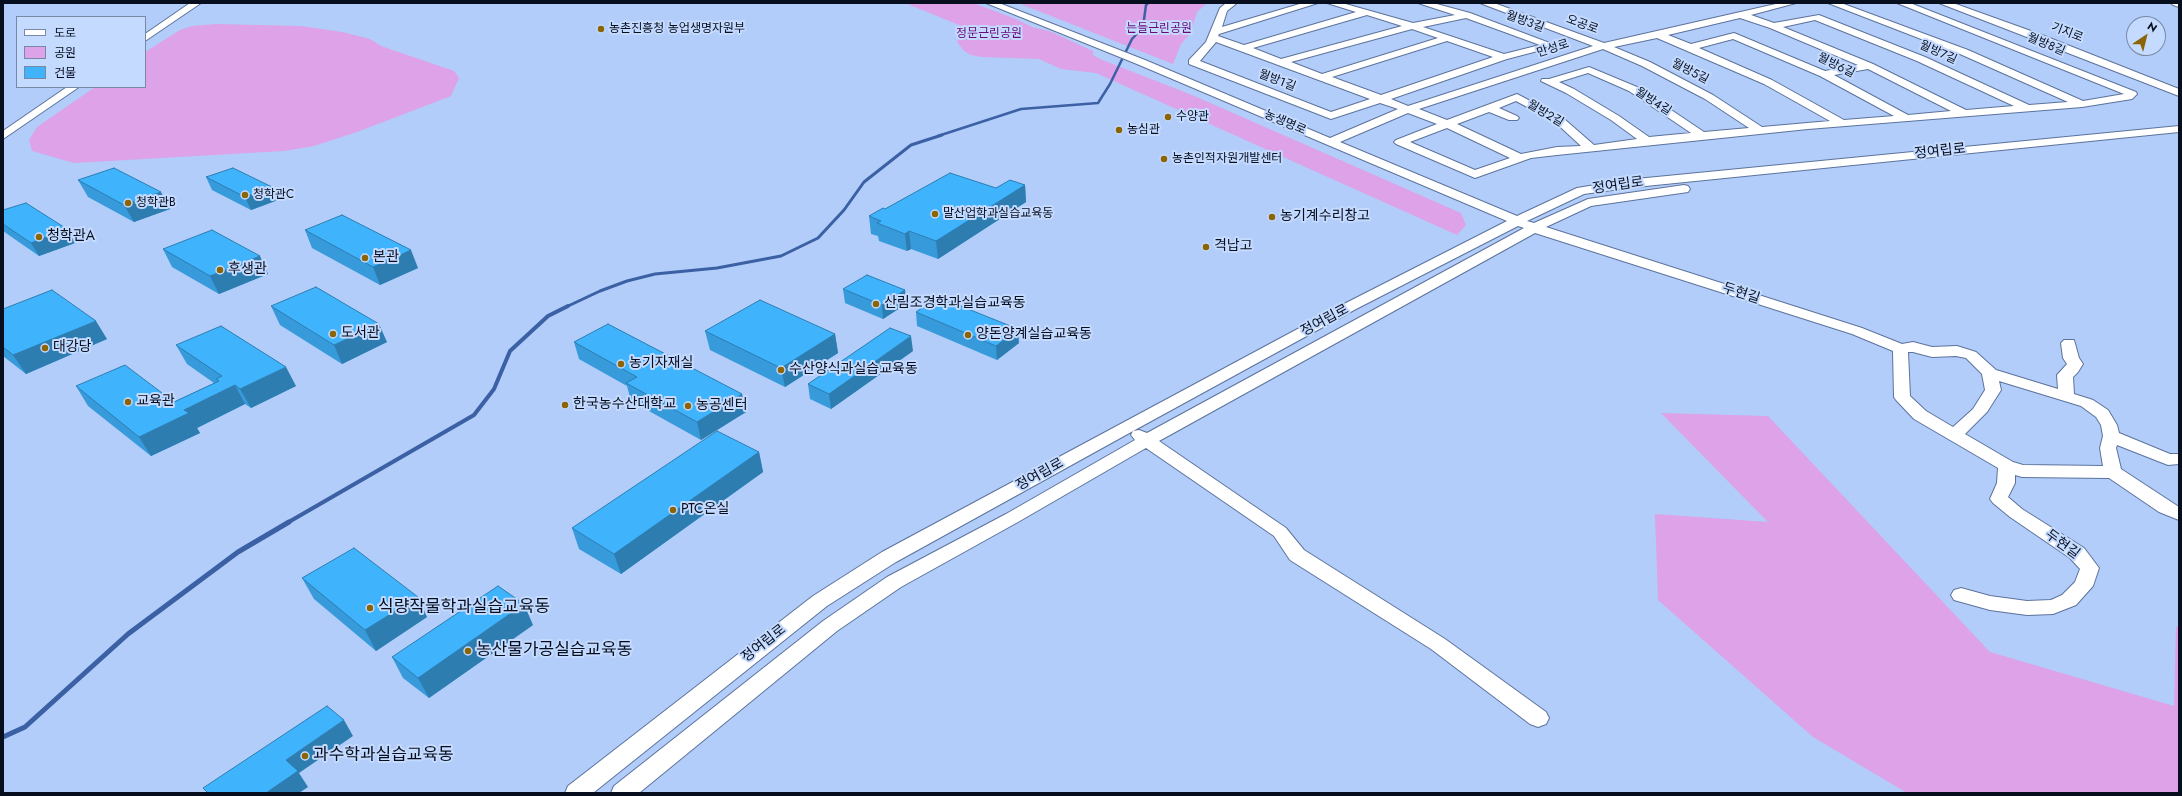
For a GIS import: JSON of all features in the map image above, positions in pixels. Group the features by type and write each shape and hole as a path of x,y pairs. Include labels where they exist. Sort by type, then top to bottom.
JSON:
{"street":[{"path":"146,26 182,3"},
{"path":"146,37 196,3"},
{"name":"농생명로","path":"991,3 1141,62 1534,228 1580,242"},
{"name":"월방1길","path":"1232,3 1223,10 1211,43 1193,62 1331,116 1448,76"},
{"path":"1214,34 1313,3"},
{"name":"월방3길","path":"1332,3 1368,12 1503,57"},
{"name":"월방3길","path":"1423,3 1467,15 1550,45 1503,57 1448,76"},
{"name":"만성로","path":"1329,142 1410,109 1603,46 1658,35 1791,3"},
{"path":"1833,3 1964,52 2082,104"},
{"path":"1847,7 1862,3"},
{"name":"월방8길","path":"1902,3 2007,42 2132,94 2128,97 2082,104 2029,109"},
{"name":"기지로","path":"1944,3 2039,36 2179,93"},
{"name":"기지로","path":"1958,3 2072,42 2179,86"},
{"name":"월방3길","path":"1348,43 1412,26 1467,15 1487,4"},
{"name":"오공로","path":"1487,4 1603,46"},
{"path":"1244,48 1368,12"},
{"name":"월방7길","path":"1740,16 1773,26 1869,66 1964,113"},
{"name":"월방7길","path":"1773,26 1816,17 1921,59 2029,109"},
{"name":"월방1길","path":"1214,34 1244,48 1410,109"},
{"path":"1658,35 1690,46 1768,82 1842,123"},
{"name":"월방6길","path":"1690,46 1734,36 1824,74 1906,118"},
{"path":"2007,42 2039,36"},
{"path":"1323,77 1447,38"},
{"name":"월방1길","path":"1281,62 1348,43"},
{"name":"월방5길","path":"1603,46 1646,64 1709,97 1761,131"},
{"path":"1921,59 1964,52"},
{"path":"1824,74 1869,66"},
{"name":"월방4길","path":"1549,82 1589,70 1633,89 1702,136"},
{"path":"1525,72 1570,91 1615,118 1647,141"},
{"path":"3,124 56,88"},
{"path":"3,136 73,88"},
{"name":"월방2길","path":"1517,97 1559,120 1591,149 1529,155 1475,174 1400,142 1517,97"},
{"path":"1490,108 1513,118"},
{"path":"1410,109 1448,124 1520,158"},
{"name":"월방7길","path":"1906,118 2029,109"},
{"path":"1702,136 1906,118"},
{"name":"정여립로","path":"576,793 820,601 889,557 1351,306 1516,220 1581,191 1626,184 2179,130"},
{"name":"월방4길","path":"1591,149 1647,141 1702,136"},
{"name":"정여립로","path":"622,793 830,626 894,582 1007,521 1146,440 1534,228 1588,203 1657,192 2179,140"},
{"name":"두현길","path":"1580,242 1850,329 1900,348 1913,347 1932,352 1957,351 1971,355 1990,373 2087,403 2102,414 2109,425 2111,436 2108,448 2112,459 2113,472"},
{"path":"2066,396 2065,375 2073,369 2075,364 2071,358 2068,343"},
{"path":"1900,348 1902,397 1920,415 1956,434 2007,466 2022,471 2113,472 2165,508 2179,514"},
{"path":"1956,434 1979,412 1993,390 1990,373"},
{"path":"1128,427 1280,532 1297,555 1438,644 1538,718"},
{"path":"2111,436 2168,460 2179,459"},
{"name":"두현길","path":"1961,594 1990,603 2027,608 2053,607 2069,600 2083,586 2088,574 2090,568 2076,553 2016,513 2000,499 2001,491 2006,483 2007,466"},
{"path":"987,504 1007,521"}],"green space":[{"name":"정문근린공원","path":"905,3 973,3 1016,19 1032,27 1049,31 1093,51 1093,55 1100,59 1192,95 1461,213 1466,225 1457,235 1096,73 1061,69 1039,59 981,57 971,55 964,51 957,42 964,27"},
{"name":"는들근린공원","path":"1018,3 1207,3 1197,12 1190,34 1181,44 1173,64"},
{"path":"216,24 301,26 342,32 370,39 381,46 454,71 459,78 451,96 357,132 314,146 284,151 74,163 32,151 29,140 37,127 94,88 146,88 146,51 180,30 192,26"},
{"path":"1661,413 1768,416 1990,652 2174,706 2176,626 2179,627 2179,793 1907,793 1813,737 1658,600 1655,514 1768,522"}],"building":[{"path":"114,168 161,192 124,205 78,180"},
{"path":"233,168 272,187 245,197 206,177"},
{"path":"950,173 996,188 1010,180 1025,185 936,241 909,231 905,234 877,223 881,221 869,216 883,208 885,209"},
{"path":"26,203 67,229 31,243 3,224 3,210"},
{"path":"342,215 411,250 373,267 305,230"},
{"path":"212,230 260,256 210,276 163,249"},
{"path":"867,275 905,290 882,305 843,289"},
{"path":"316,287 379,324 334,345 271,306"},
{"path":"52,290 96,321 13,355 3,347 3,309"},
{"path":"938,297 1018,329 996,346 916,312"},
{"path":"760,300 835,334 781,368 705,331"},
{"path":"608,324 742,394 697,422 626,383 637,377 574,342"},
{"path":"221,326 286,367 240,389 235,385 184,410 189,413 139,437 76,386 125,365 174,402 219,381 216,379 222,376 176,345"},
{"path":"890,328 911,336 829,394 808,384"},
{"path":"717,431 759,452 614,554 572,528"},
{"path":"354,548 418,597 365,630 302,578"},
{"path":"498,586 524,604 418,678 392,657"},
{"path":"327,706 344,720 286,760 298,771 266,793 208,793 203,788"}],"waterway":[{"path":"938,136 1021,109 1098,103 1110,84 1132,39 1143,27 1146,5 1148,3"},
{"path":"566,307 600,291 627,281 655,274 717,268 781,256 818,238 844,210 864,182 911,145 942,135"},
{"path":"287,523 474,415 494,389 510,351 548,316 566,307"},
{"path":"3,737 25,727 128,634 238,552 289,522"}],"place":[{"name":"농촌진흥청 농업생명자원부","path":"601,29"},
{"name":"수양관","path":"1168,117"},
{"name":"농심관","path":"1119,130"},
{"name":"농촌인적자원개발센터","path":"1164,159"},
{"name":"청학관C","path":"245,195"},
{"name":"청학관B","path":"128,203"},
{"name":"말산업학과실습교육동","path":"935,214"},
{"name":"농기계수리창고","path":"1272,217"},
{"name":"청학관A","path":"39,237"},
{"name":"격납고","path":"1206,247"},
{"name":"본관","path":"365,258"},
{"name":"후생관","path":"220,270"},
{"name":"산림조경학과실습교육동","path":"876,304"},
{"name":"도서관","path":"333,334"},
{"name":"양돈양계실습교육동","path":"968,335"},
{"name":"대강당","path":"45,348"},
{"name":"농기자재실","path":"621,364"},
{"name":"수산양식과실습교육동","path":"781,370"},
{"name":"교육관","path":"128,402"},
{"name":"한국농수산대학교","path":"565,405"},
{"name":"농공센터","path":"688,406"},
{"name":"PTC온실","path":"673,510"},
{"name":"식량작물학과실습교육동","path":"370,608"},
{"name":"농산물가공실습교육동","path":"468,651"},
{"name":"과수학과실습교육동","path":"305,756"}]}
